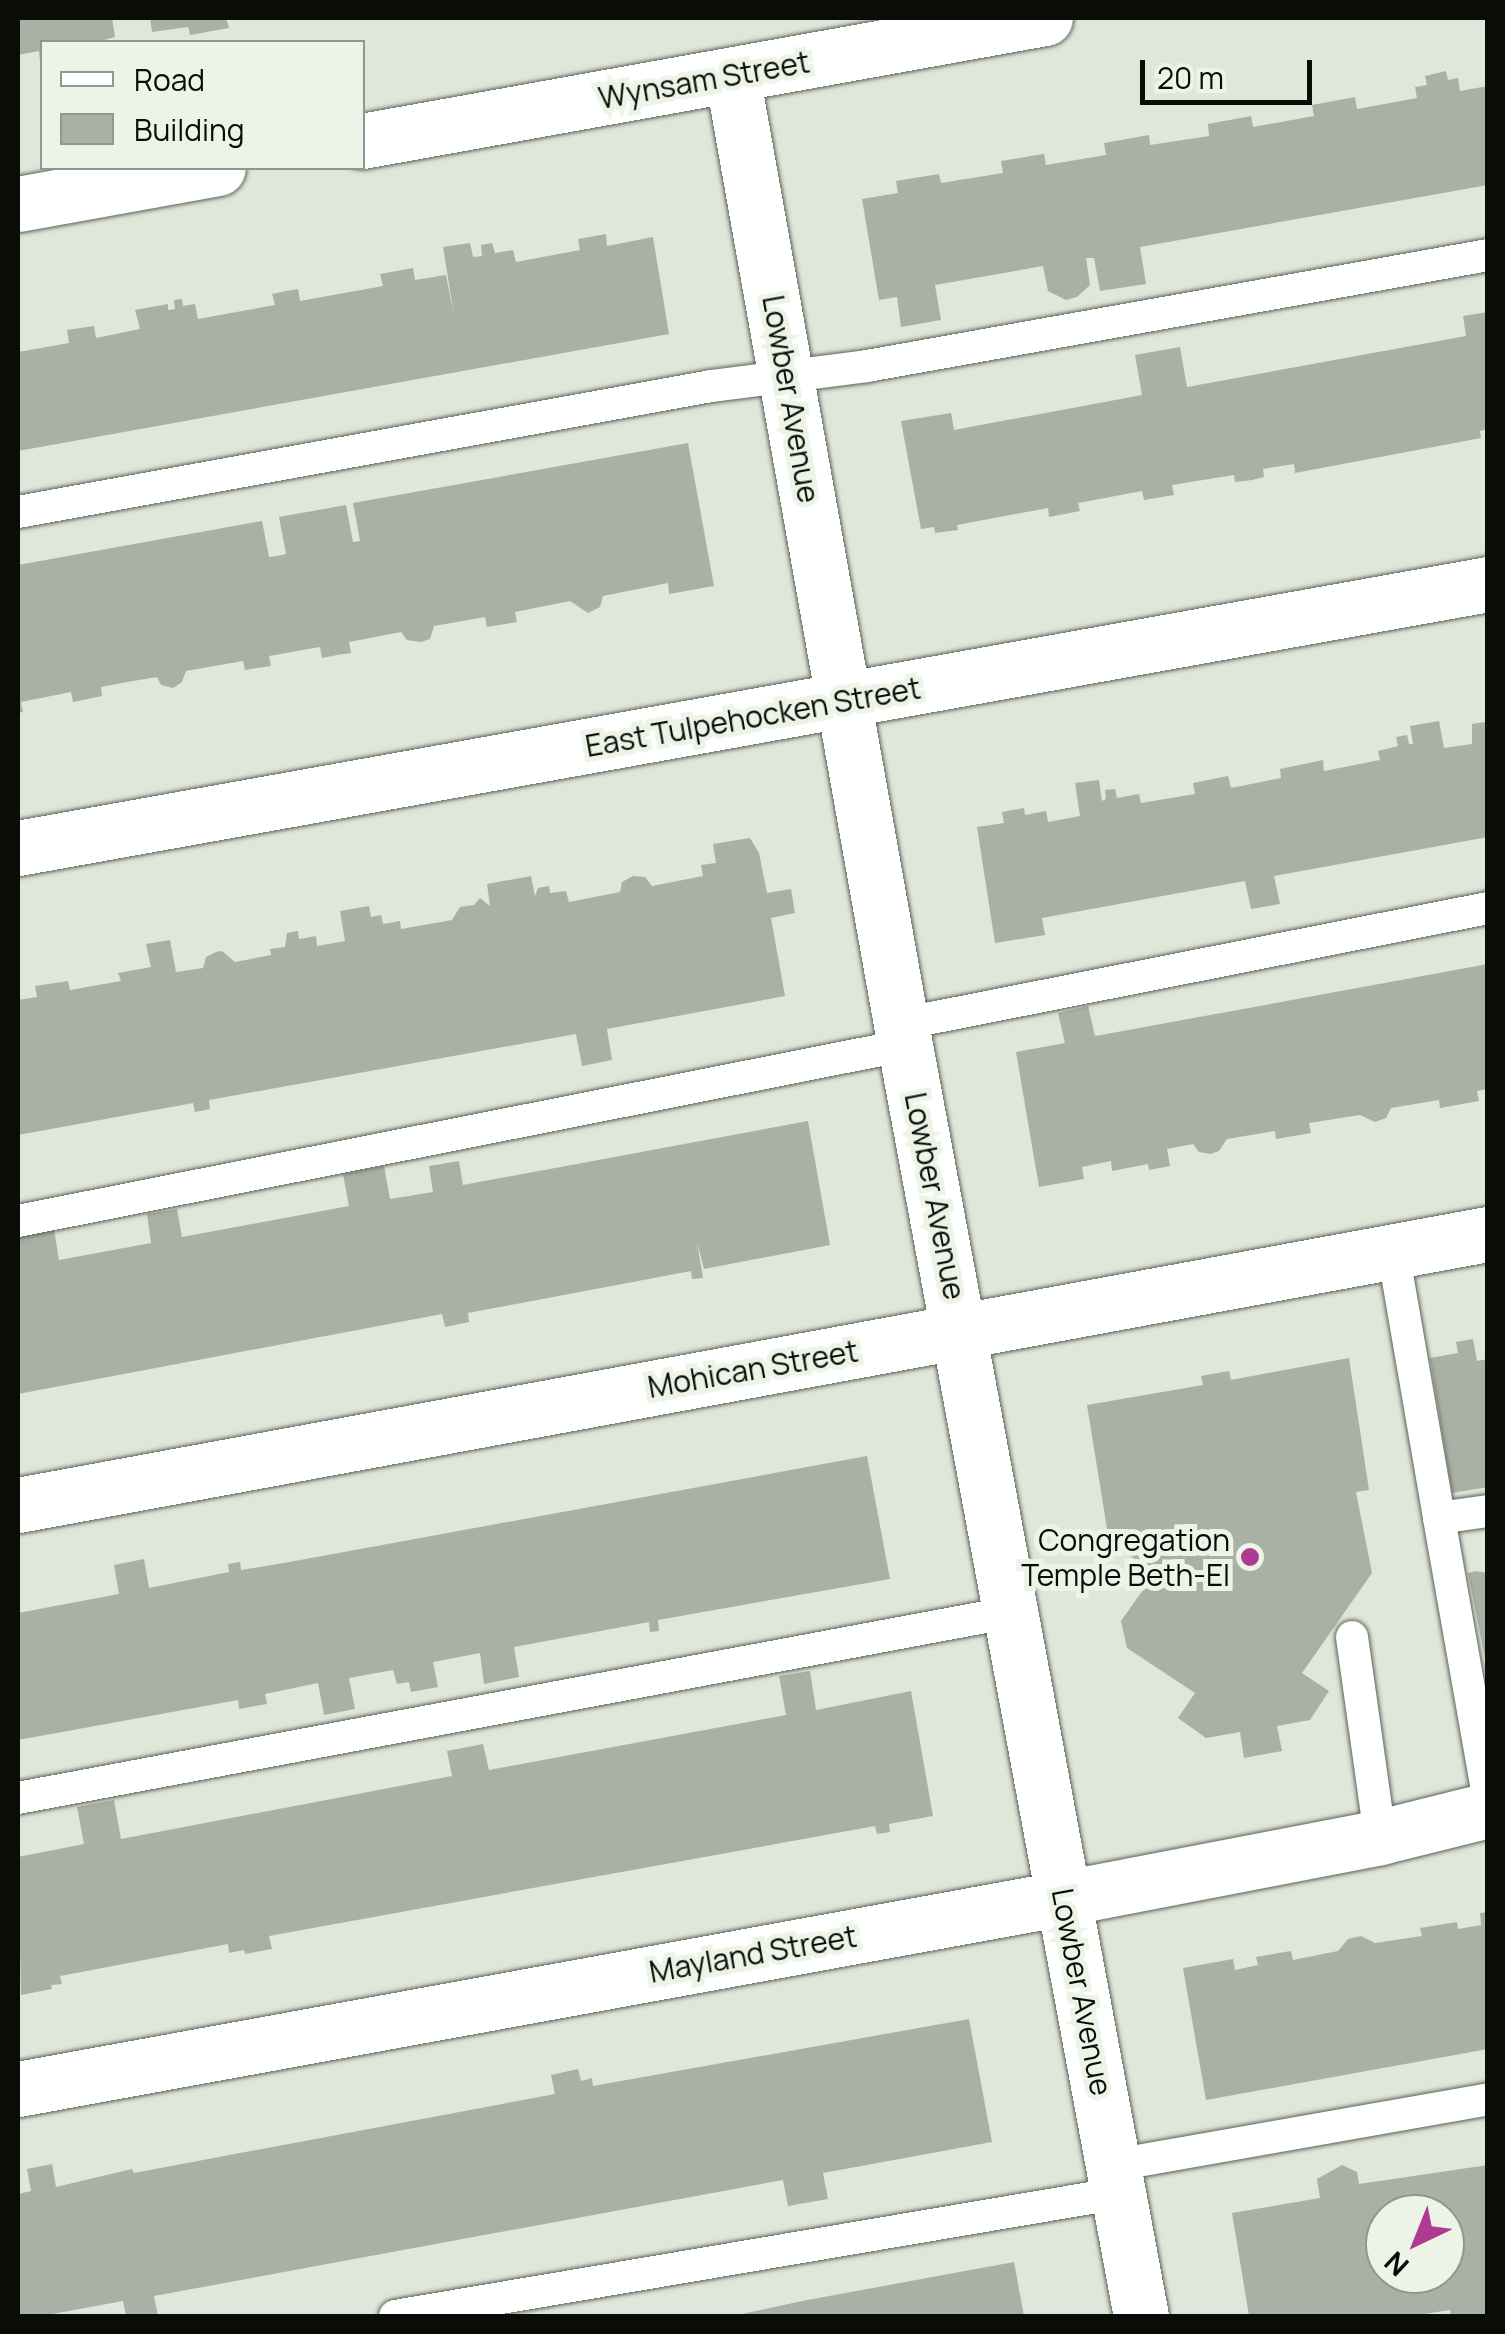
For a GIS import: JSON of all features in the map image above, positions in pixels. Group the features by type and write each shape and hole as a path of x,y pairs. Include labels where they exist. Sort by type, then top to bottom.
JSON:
{"street":[{"name":"Wynsam Street","path":"365,141 1045,18"},
{"name":"Lowber Avenue","path":"732,74 903,1034 1140,2316"},
{"path":"18,204 207,170"},
{"name":"East Tulpehocken Street","path":"18,848 1488,584"},
{"name":"Mohican Street","path":"18,1505 1488,1234"},
{"name":"Mayland Street","path":"18,2089 1064,1898 1380,1837 1488,1810"}],"lane":[{"path":"18,512 1488,255"},
{"path":"18,1221 1488,908"},
{"path":"1393,1251 1488,1797"},
{"path":"1439,1518 1488,1511"},
{"path":"18,1798 1012,1612"},
{"path":"1352,1638 1380,1837"},
{"path":"395,2316 1117,2179 1488,2098"}],"building":[{"path":"18,18 112,18 115,37 40,40 40,62 39,51 18,55"},
{"path":"150,18 226,18 229,28 190,35 188,27 152,32"},
{"path":"1446,71 1448,80 1458,78 1460,91 1488,86 1488,185 1140,247 1146,284 1100,291 1094,258 1086,258 1090,285 1077,297 1066,300 1048,291 1043,266 935,285 941,320 901,327 897,297 879,300 862,199 898,193 896,181 939,174 941,183 1003,173 1001,161 1044,154 1046,165 1106,155 1104,143 1149,135 1150,145 1209,136 1208,124 1251,116 1253,127 1314,116 1312,105 1355,97 1357,109 1417,98 1415,87 1427,85 1425,76"},
{"path":"606,234 607,246 653,237 669,334 18,451 18,352 69,343 67,330 94,326 96,338 140,329 135,310 168,304 168,310 175,309 174,300 182,299 183,306 195,304 198,319 275,305 272,294 286,291 298,289 300,301 383,286 380,274 413,268 415,280 446,275 454,315 443,247 470,243 473,257 482,256 481,245 492,243 495,253 513,250 516,262 580,250 578,239"},
{"path":"1488,312 1488,429 1480,431 1481,438 1295,473 1294,464 1263,469 1264,477 1252,480 1235,482 1234,475 1172,485 1174,495 1144,500 1142,491 1078,503 1080,511 1049,517 1048,508 957,525 958,530 935,533 934,527 921,529 901,421 951,413 954,430 1142,395 1135,355 1180,347 1187,387 1466,336 1463,316"},
{"path":"688,443 714,586 669,594 668,583 603,596 600,607 588,613 570,601 515,612 517,622 487,627 485,617 434,626 430,639 421,642 407,640 401,632 349,642 351,653 322,658 320,647 269,656 271,666 245,670 243,661 186,671 182,682 173,688 161,685 157,677 101,687 102,696 73,702 71,692 21,702 23,712 18,713 18,565 262,521 269,557 277,556 286,554 279,517 346,505 353,542 360,541 353,503"},
{"path":"1439,721 1444,748 1472,744 1472,724 1485,722 1488,837 1274,876 1280,904 1251,909 1245,881 1042,918 1045,935 995,943 977,827 1004,823 1002,812 1024,808 1025,815 1046,811 1048,822 1080,816 1075,783 1099,780 1102,801 1106,799 1105,790 1115,789 1117,798 1139,794 1141,803 1195,794 1193,783 1228,776 1231,788 1281,778 1280,769 1323,760 1324,771 1380,760 1378,751 1398,746 1396,737 1407,735 1409,744 1413,744 1410,726"},
{"path":"750,838 759,853 767,893 791,889 795,913 771,918 785,996 607,1029 612,1060 582,1066 576,1034 209,1100 210,1109 195,1112 193,1103 18,1135 18,1000 37,997 35,986 68,981 70,990 121,981 118,973 151,967 146,944 170,940 176,972 203,968 206,957 216,952 222,951 235,962 271,955 270,949 285,947 287,933 298,931 299,939 316,936 317,946 345,941 340,911 369,906 371,917 381,915 383,924 400,921 401,929 452,920 460,907 474,905 480,898 490,906 487,884 531,876 535,896 538,888 549,886 550,893 566,891 569,902 620,892 622,882 633,876 645,877 652,886 703,876 701,865 716,863 713,844"},
{"path":"1488,964 1488,1089 1477,1091 1479,1101 1440,1108 1439,1100 1391,1108 1386,1118 1375,1122 1360,1115 1309,1123 1311,1133 1276,1139 1275,1131 1227,1139 1219,1151 1210,1154 1199,1152 1193,1144 1167,1149 1170,1166 1149,1170 1148,1164 1112,1171 1111,1161 1082,1167 1084,1179 1039,1187 1016,1052 1065,1043 1058,1013 1088,1006 1095,1036"},
{"path":"808,1121 830,1245 704,1269 697,1242 703,1278 692,1279 691,1271 468,1313 469,1322 445,1327 442,1314 18,1394 18,1236 54,1229 59,1260 151,1243 147,1214 177,1209 182,1237 349,1206 343,1174 384,1166 390,1199 433,1192 429,1166 459,1161 463,1185"},
{"path":"1473,1339 1477,1361 1488,1359 1488,1487 1452,1493 1430,1358 1458,1353 1456,1342"},
{"name":"Congregation Temple Beth-El","path":"1349,1358 1369,1490 1356,1492 1372,1573 1302,1673 1329,1691 1310,1720 1277,1726 1282,1751 1244,1758 1240,1732 1206,1738 1178,1718 1195,1693 1127,1648 1121,1621 1155,1573 1109,1541 1087,1405 1203,1385 1201,1376 1229,1371 1231,1380"},
{"path":"867,1456 890,1579 658,1620 659,1631 650,1632 649,1622 514,1647 519,1677 484,1684 480,1653 433,1662 438,1687 411,1692 409,1682 397,1684 393,1670 349,1678 355,1709 324,1715 318,1683 265,1694 267,1704 239,1709 238,1700 18,1740 18,1613 119,1594 114,1565 144,1559 149,1588 229,1572 228,1564 240,1562 241,1570 284,1563"},
{"path":"1468,1573 1488,1573 1488,1673"},
{"path":"810,1671 816,1710 911,1691 933,1816 889,1824 890,1832 877,1834 875,1826 269,1936 272,1949 245,1954 244,1950 229,1953 228,1944 60,1976 62,1984 51,1985 52,1989 21,1995 18,1857 84,1844 77,1807 114,1800 121,1839 452,1776 447,1751 483,1744 489,1770 786,1715 779,1676"},
{"path":"1488,1912 1488,2049 1206,2100 1183,1968 1233,1959 1235,1970 1258,1965 1256,1957 1291,1951 1293,1960 1338,1951 1348,1939 1361,1936 1375,1943 1422,1936 1420,1928 1457,1922 1458,1929 1481,1925 1480,1913"},
{"path":"969,2019 992,2142 823,2173 828,2199 788,2206 783,2180 154,2296 158,2316 126,2316 123,2301 42,2316 18,2316 18,2194 31,2191 27,2169 52,2164 56,2187 132,2169 134,2173 555,2094 551,2075 578,2069 581,2081 592,2078 593,2086"},
{"path":"1342,2165 1357,2172 1359,2184 1488,2165 1487,2316 1451,2316 1450,2310 1411,2316 1249,2316 1232,2213 1320,2198 1317,2179"},
{"path":"1014,2262 1024,2316 733,2316 802,2301"}],"place":[{"name":"Congregation Temple Beth-El","path":"1250,1557"}]}
